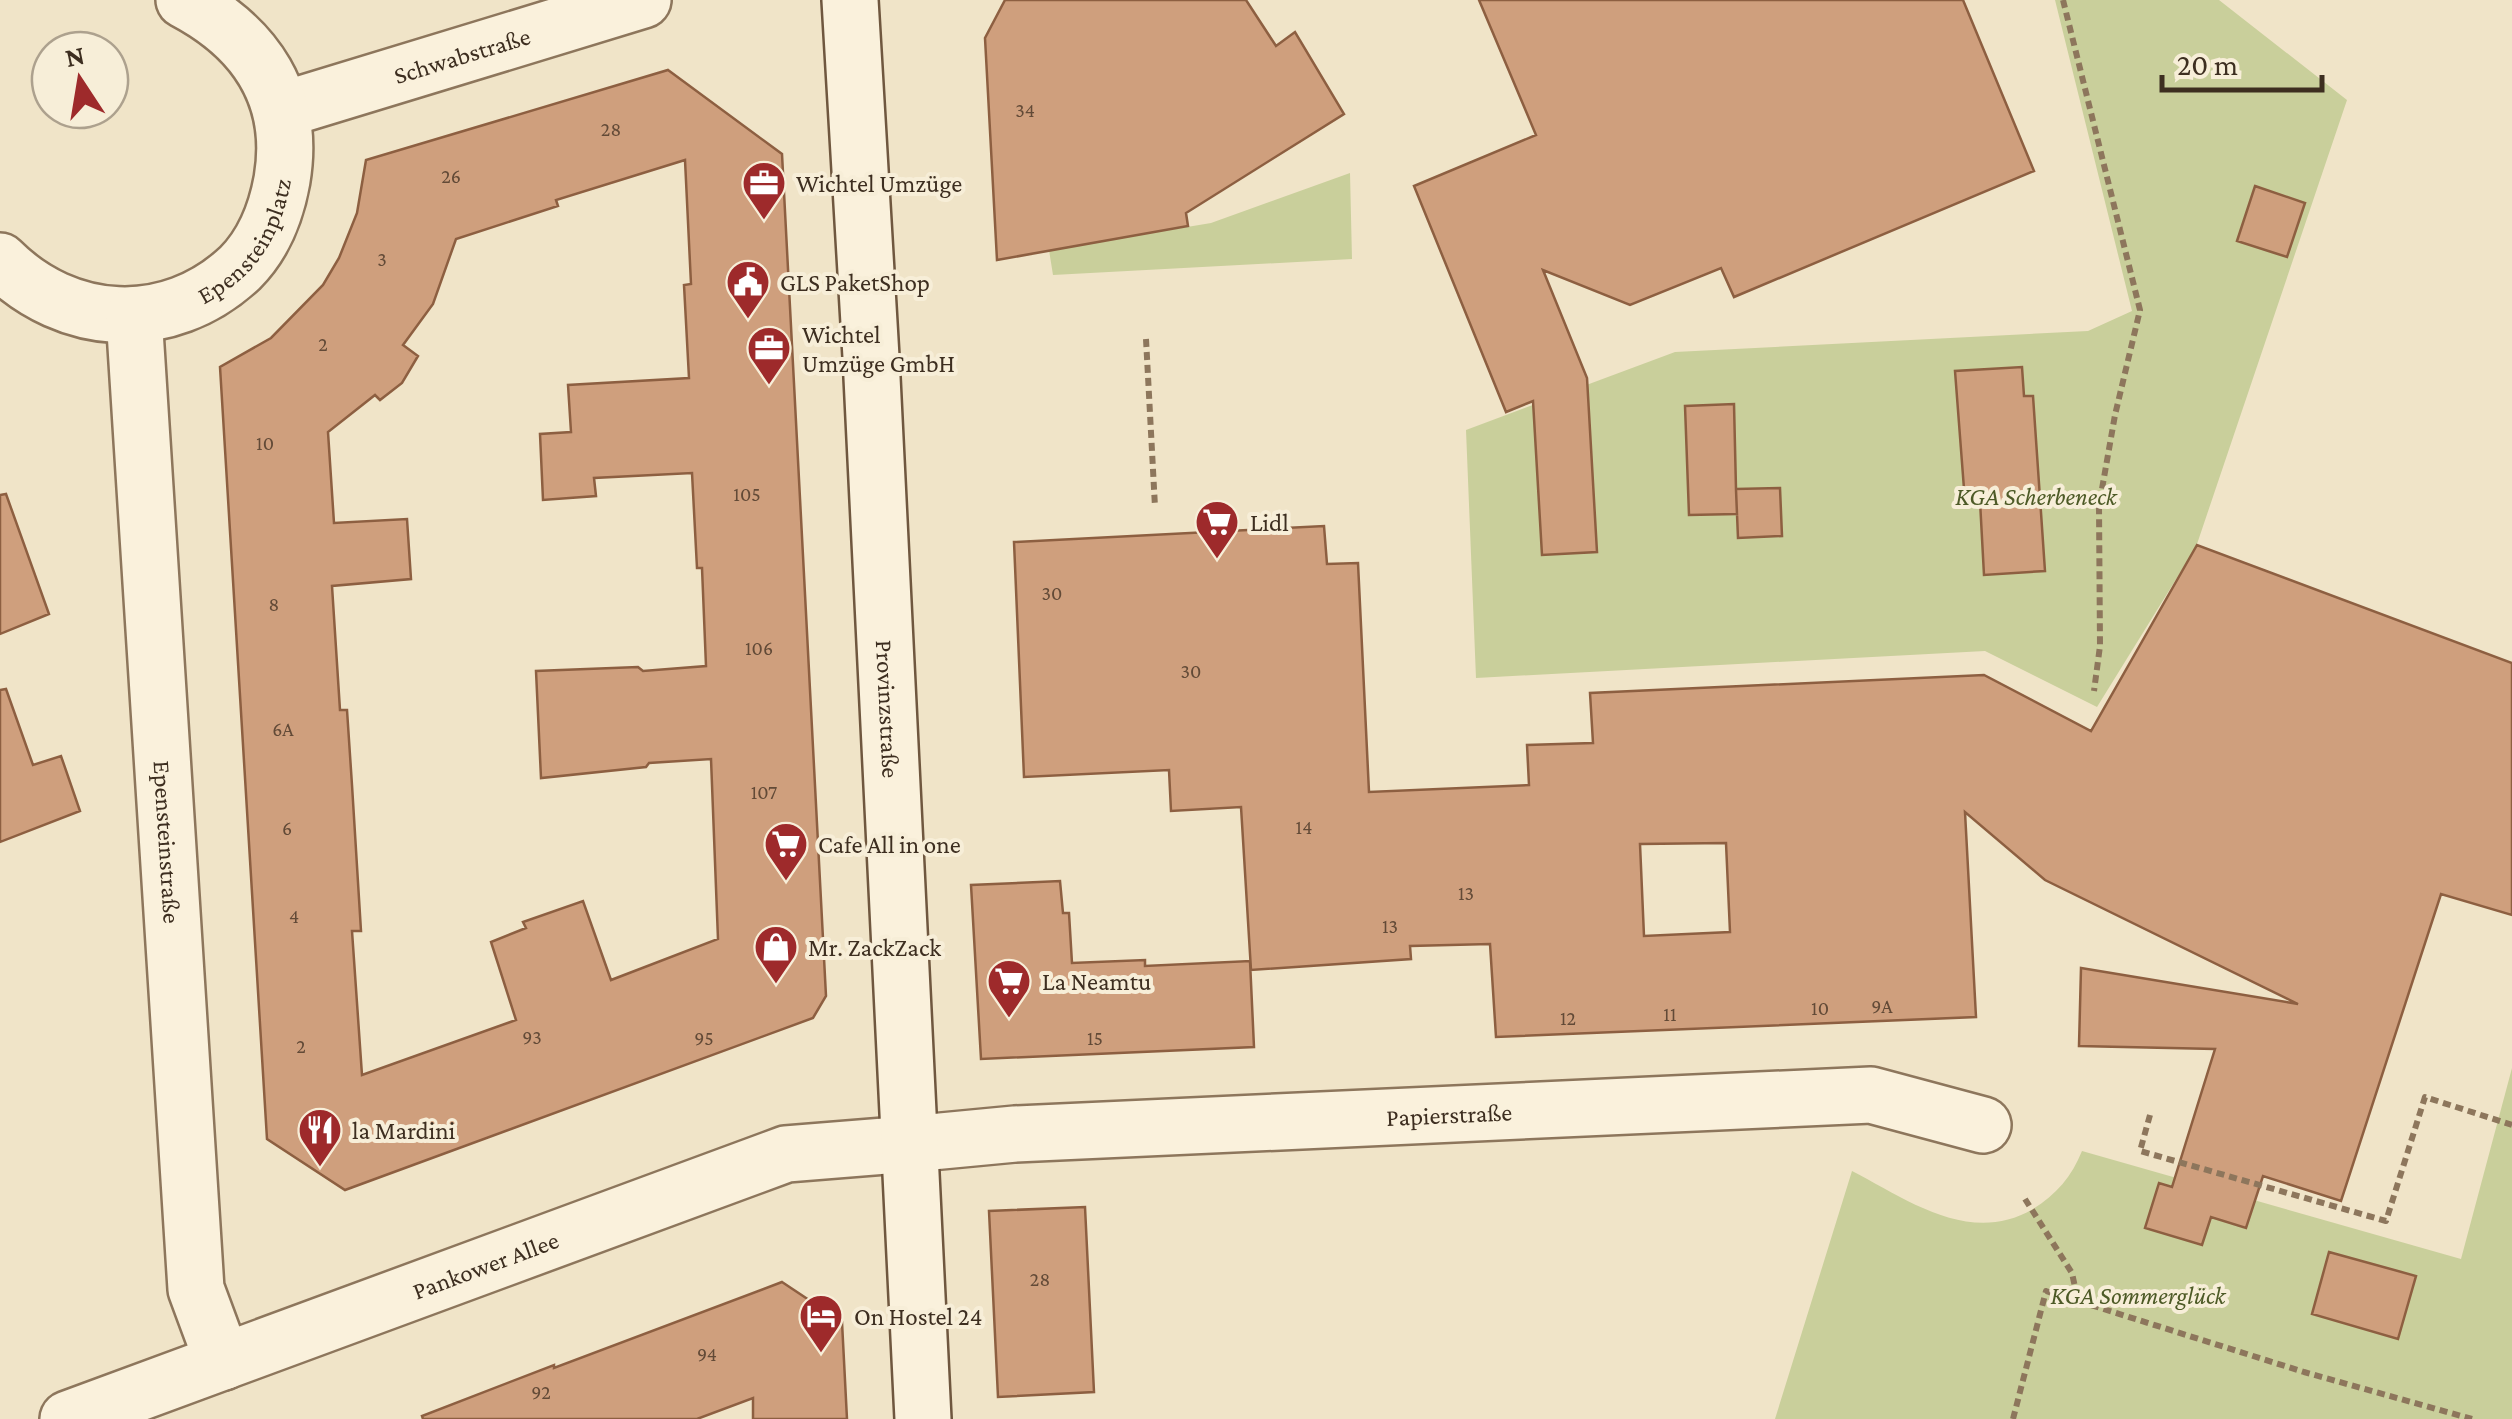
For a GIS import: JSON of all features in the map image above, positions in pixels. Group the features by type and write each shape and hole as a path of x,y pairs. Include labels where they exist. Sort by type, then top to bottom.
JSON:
{"street":[{"name":"Epensteinplatz","path":"0,261 45,297 94,313 134,316 186,304 202,296 240,268 262,240 277,209 286,156 282,110 248,48 217,17 184,0"},
{"name":"Schwabstraße","path":"282,110 642,0"},
{"name":"Provinzstraße","path":"850,0 924,1419"},
{"name":"Epensteinstraße","path":"134,316 196,1288 223,1362"},
{"name":"Papierstraße","path":"910,1144 1015,1134 1871,1095 1983,1125"},
{"name":"Pankower Allee","path":"68,1419 786,1154 910,1144"}],"path":[{"path":"2063,0 2140,310 2099,506 2100,646 2094,691"},
{"path":"1146,339 1155,507"},
{"path":"2150,1115 2140,1152 2386,1221 2425,1097 2512,1124"},
{"path":"2026,1199 2072,1273 2078,1301"},
{"path":"2014,1419 2046,1291 2304,1372 2472,1419"}],"green space":[{"name":"KGA Scherbeneck","path":"2055,0 2219,0 2347,100 2196,547 2097,707 1985,651 1476,678 1466,430 1675,352 2088,331 2132,311"},
{"path":"1350,173 1352,259 1053,275 1049,250 1211,223"},
{"name":"KGA Sommerglück","path":"2512,1068 2512,1419 1775,1419 1852,1171 1940,1215 1986,1223 2009,1219 2041,1204 2062,1184 2082,1151 2461,1259"}],"building":[{"path":"1005,0 1246,0 1276,46 1295,32 1344,114 1186,213 1188,226 997,260 985,38"},
{"path":"1479,0 1963,0 2034,171 1734,297 1721,268 1630,305 1543,270 1587,378 1597,552 1542,555 1533,401 1506,412 1414,186 1536,135"},
{"path":"668,70 782,154 826,996 813,1018 345,1190 267,1139 220,367 271,338 323,285 357,213 366,160","holes":["685,160 691,284 684,285 689,378 568,385 571,432 540,434 543,500 596,496 594,478 692,473 697,568 702,568 706,666 643,671 638,667 536,671 541,778 711,759 718,939 611,980 583,901 523,922 526,928 491,942 516,1020 362,1075 352,931 361,931 347,710 340,710 332,586 411,579 407,519 334,523 328,432 375,395 380,400 402,383 418,356 403,345 433,304 456,239 558,206 556,200"]},
{"path":"2255,186 2305,203 2287,257 2237,241"},
{"path":"2022,367 2024,396 2033,396 2045,571 1984,575 1980,501 1965,502 1955,371"},
{"path":"1734,404 1736,489 1780,488 1782,536 1738,538 1737,514 1689,515 1685,406"},
{"path":"6,494 49,614 0,634 0,495"},
{"path":"1324,526 1327,564 1358,563 1369,792 1529,785 1527,745 1593,743 1590,693 1984,675 2091,731 2197,545 2512,663 2512,915 2441,894 2341,1201 2263,1176 2246,1228 2211,1217 2202,1245 2145,1228 2159,1183 2172,1187 2215,1049 2079,1046 2081,968 2298,1004 2045,880 1965,812 1976,1017 1496,1037 1490,944 1410,946 1411,959 1251,970 1241,807 1171,811 1169,770 1024,777 1014,542","holes":["1726,843 1730,932 1644,936 1640,844"]},
{"path":"6,689 33,765 61,756 80,811 0,842 0,690"},
{"path":"1060,881 1063,913 1069,913 1072,963 1145,960 1145,966 1250,961 1254,1047 981,1059 971,885"},
{"path":"1085,1207 1094,1392 998,1397 989,1211"},
{"path":"2329,1252 2416,1276 2398,1339 2312,1314"},
{"path":"782,1282 842,1322 847,1419 753,1419 753,1398 697,1419 423,1419 422,1416 554,1365"}],"place":[{"name":"Wichtel Umzüge","path":"764,221"},
{"name":"GLS PaketShop","path":"748,320"},
{"name":"Wichtel Umzüge GmbH","path":"769,386"},
{"name":"Lidl","path":"1217,560"},
{"name":"Cafe All in one","path":"786,882"},
{"name":"Mr. ZackZack","path":"776,985"},
{"name":"La Neamtu","path":"1009,1019"},
{"name":"la Mardini","path":"320,1168"},
{"name":"On Hostel 24","path":"821,1354"}]}
